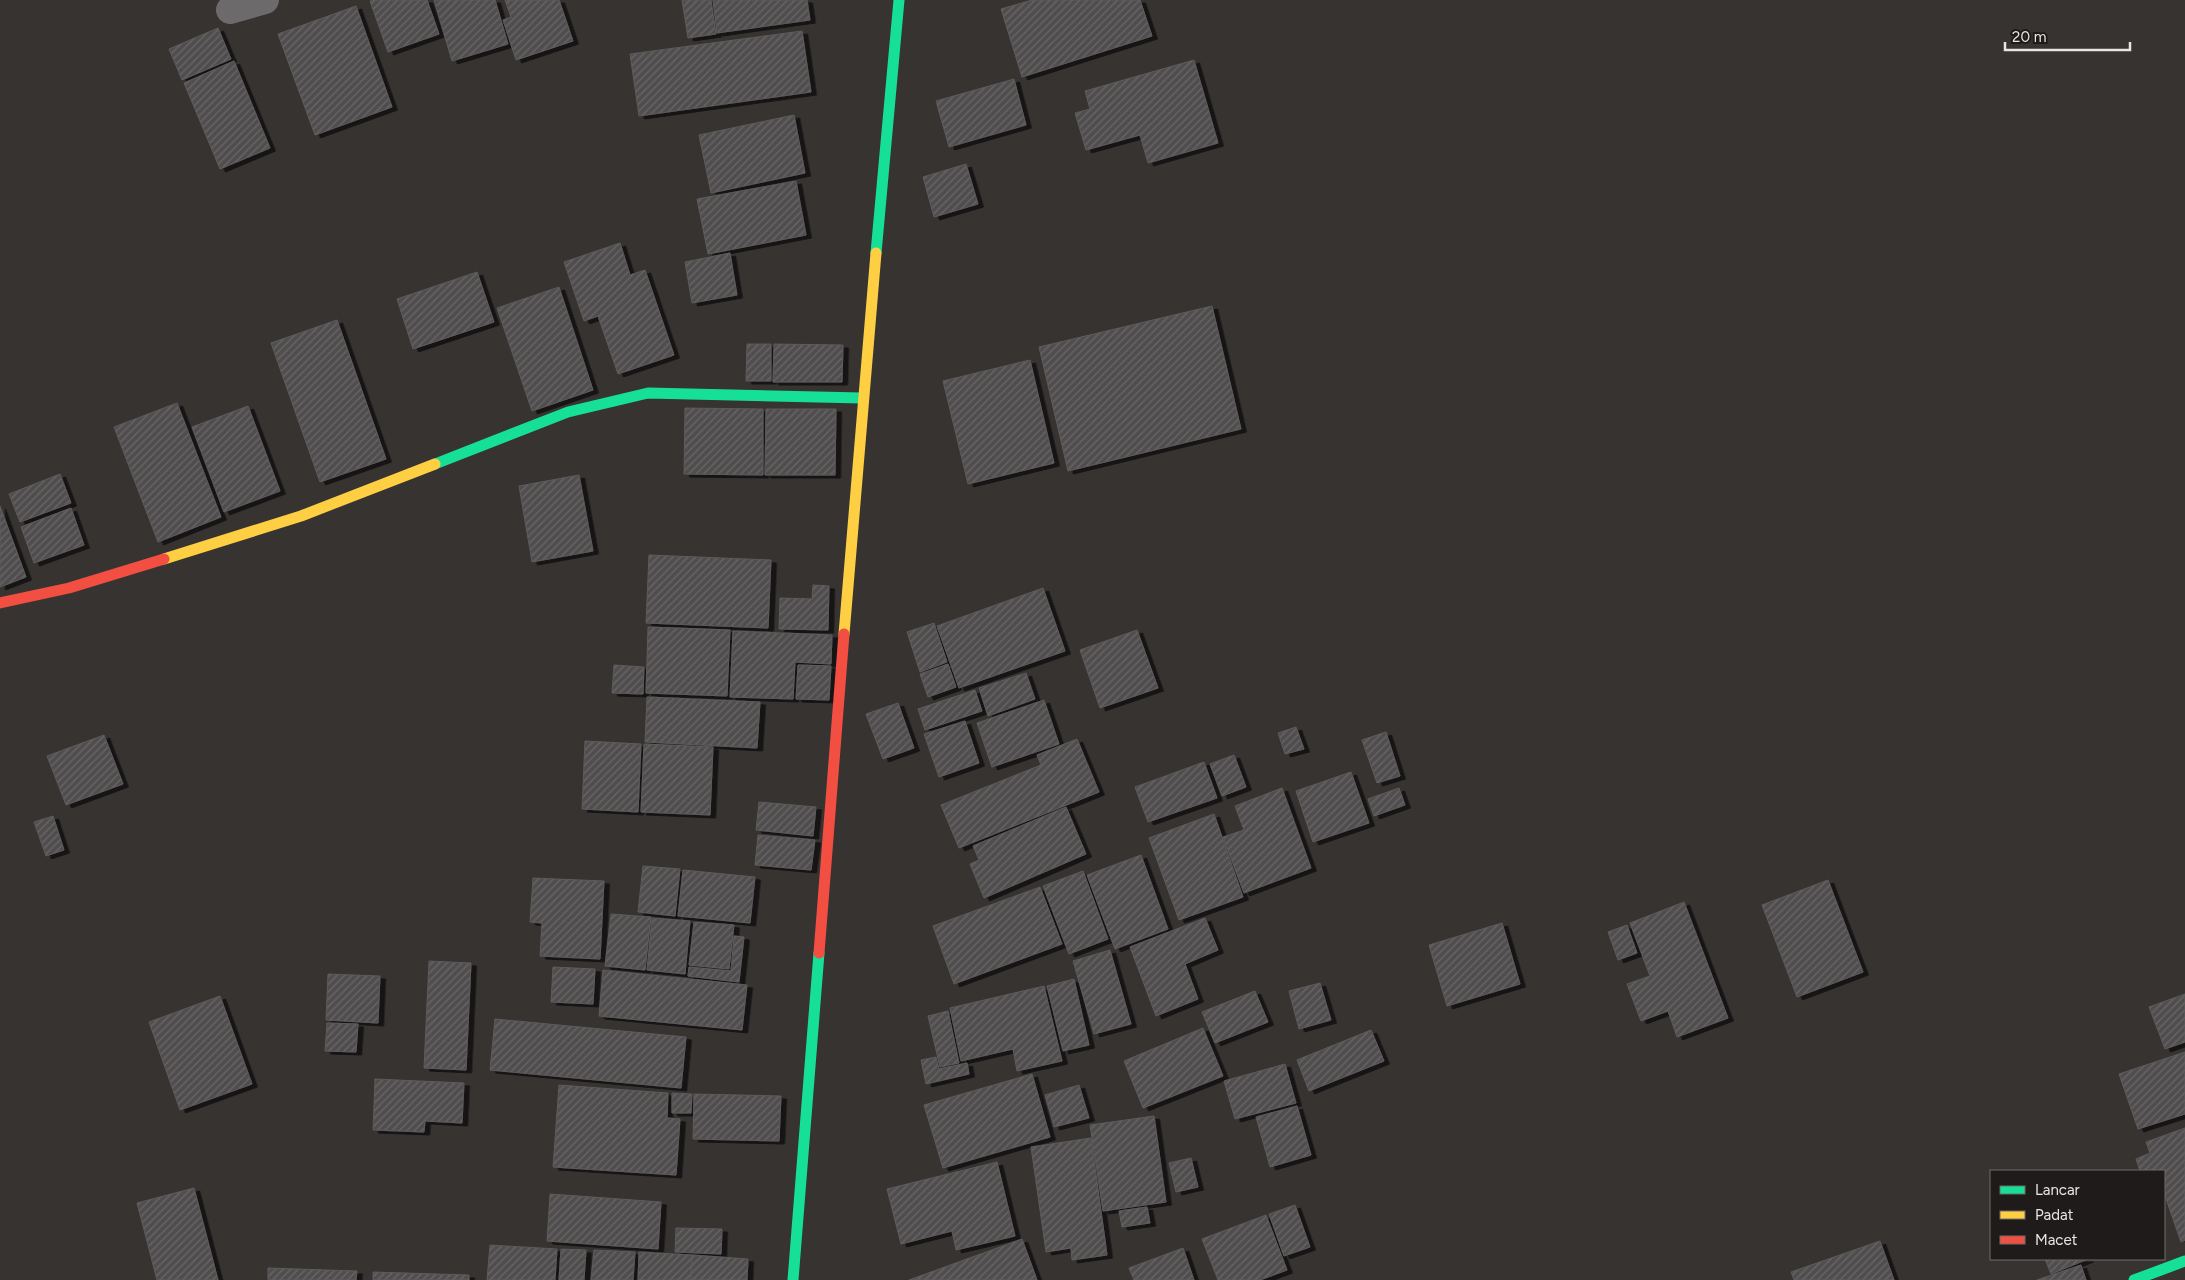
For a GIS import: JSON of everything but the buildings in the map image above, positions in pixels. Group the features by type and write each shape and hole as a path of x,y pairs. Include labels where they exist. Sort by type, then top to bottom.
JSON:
{"main road":[{"path":"793,1280 862,398 899,0"},
{"path":"0,603 69,588 300,516 568,412 648,393 862,398"},
{"path":"2134,1280 2185,1261"}],"street":[{"path":"230,10 265,0"}],"traffic: fast":[{"path":"876,253 899,0"},
{"path":"435,464 568,412 648,393 862,398"},
{"path":"793,1280 819,953"},
{"path":"2134,1280 2185,1261"}],"traffic: slow":[{"path":"844,634 876,253"},
{"path":"164,559 301,516 435,464"}],"traffic: jam":[{"path":"0,603 69,588 164,559"},
{"path":"819,953 844,634"}]}
